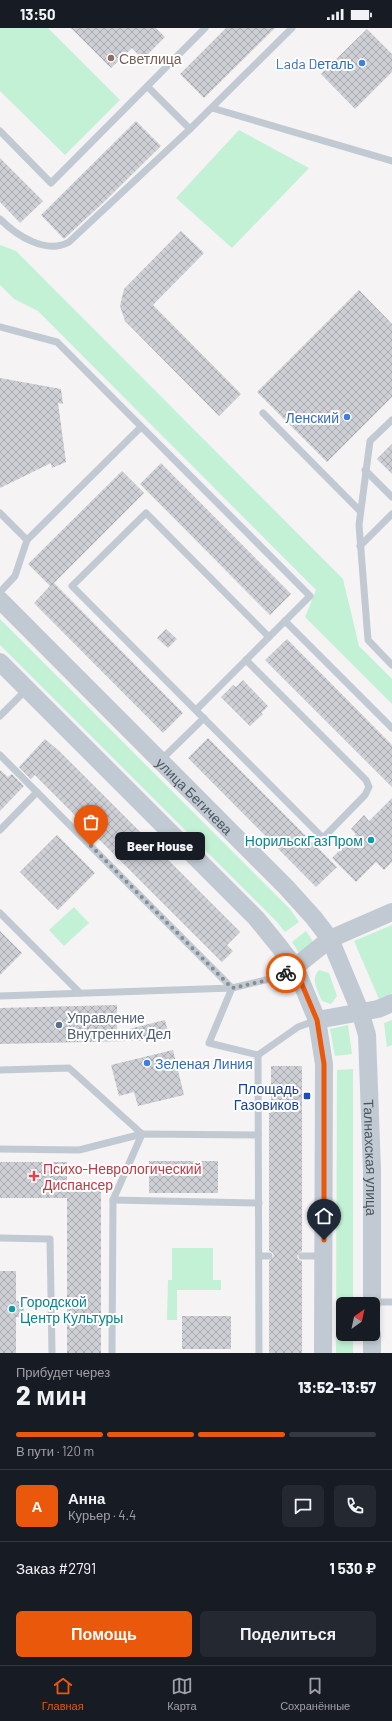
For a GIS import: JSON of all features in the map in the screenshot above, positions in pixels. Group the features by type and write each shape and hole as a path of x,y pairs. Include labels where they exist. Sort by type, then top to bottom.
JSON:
{"street":[{"name":"улица Бегичева","path":"0,600 314,918 330,939 360,1011"},
{"path":"0,662 256,918 295,968 317,1020 324,1064 323,1353"},
{"path":"295,968 330,939 392,912"},
{"path":"317,1020 360,1011 378,1009 392,1004"},
{"name":"Талнахская улица","path":"360,1011 367,1035 372,1170 372,1297"},
{"path":"372,1341 372,1353"}],"lane":[{"path":"0,131 51,183 205,28"},
{"path":"0,219 20,236 34,242 57,246 64,245 69,242 212,108 292,28"},
{"path":"148,87 190,129"},
{"path":"212,108 392,160"},
{"path":"0,327 57,342 310,596 196,710"},
{"path":"263,413 360,511"},
{"path":"392,420 370,441 359,525 368,640 392,665"},
{"path":"0,592 15,576 27,540 141,427"},
{"path":"365,470 392,497"},
{"path":"0,513 27,540"},
{"path":"246,660 366,780 369,787 365,795 323,838 72,586 146,513 269,637"},
{"path":"360,546 392,514"},
{"path":"285,621 392,728"},
{"path":"0,716 27,689"},
{"path":"160,761 204,718"},
{"path":"0,755 232,988"},
{"path":"0,830 37,792"},
{"path":"0,913 80,993"},
{"path":"0,996 232,988 278,978 295,968"},
{"path":"232,988 209,1043 258,1055 298,1027 317,1020"},
{"path":"258,1055 259,1353"},
{"path":"0,1070 70,1068 142,1134"},
{"path":"0,1149 79,1150 142,1134 258,1135"},
{"path":"112,1353 113,1200 142,1134"},
{"path":"113,1200 259,1203"},
{"path":"0,1238 50,1238 52,1353"},
{"path":"259,1256 269,1256"},
{"path":"302,1256 324,1256"},
{"path":"380,1303 392,1302"}],"green space":[{"path":"0,28 48,28 120,100 65,155 0,91"},
{"path":"239,130 309,168 232,248 176,198"},
{"path":"0,245 16,251 343,579 359,646 392,679 392,704 305,617 316,590 38,311 14,299 0,285"},
{"path":"0,619 290,909 299,922 285,932 277,922 0,645"},
{"path":"74,907 89,923 64,946 49,930"},
{"path":"392,925 392,993 379,999 354,941"},
{"path":"306,931 314,943 299,953 292,942"},
{"path":"319,970 329,973 337,996 331,1004 322,1001 317,989 315,977"},
{"path":"392,1020 392,1045 387,1047 384,1023"},
{"path":"348,1025 352,1054 335,1056 330,1029"},
{"path":"353,1069 353,1297 336,1297 337,1070"},
{"path":"172,1248 213,1248 213,1280 221,1280 221,1290 177,1290 177,1320 167,1320 168,1280 172,1280"},
{"path":"336,1341 353,1341 353,1353 336,1353"}],"building":[{"name":"Светлица","path":"71,28 156,28 165,37 143,59 132,48 111,68"},
{"path":"226,28 275,28 204,98 180,74"},
{"name":"Lada Dеталь","path":"367,29 392,54 392,72 355,109 321,74"},
{"path":"136,121 161,146 64,239 41,215"},
{"path":"0,158 43,201 20,223 0,202"},
{"path":"181,231 204,253 153,305 241,394 219,416 125,321 120,306 124,289"},
{"path":"359,290 392,324 392,397 327,462 257,392"},
{"path":"0,378 61,389 63,404 58,403 66,462 52,468 51,463 0,488"},
{"path":"392,444 392,474 377,459"},
{"path":"161,463 291,594 270,615 140,484"},
{"path":"122,471 144,493 54,583 183,713 163,733 34,603 50,586 28,564"},
{"path":"166,629 177,639 168,648 157,638"},
{"path":"287,639 392,745 392,787 265,660"},
{"path":"243,680 268,706 261,713 263,714 250,726 221,697 233,685 236,687"},
{"path":"208,738 337,867 316,887 188,758"},
{"path":"45,739 59,751 240,932 227,945 233,951 222,962 35,775 31,779 19,767"},
{"path":"0,770 8,777 12,774 24,786 0,811"},
{"name":"НорильскГазПром","path":"392,798 392,862 384,870 376,862 356,882 332,858 356,834 351,829 364,815 369,821"},
{"path":"57,835 95,873 58,910 20,872"},
{"path":"0,931 22,953 0,975"},
{"name":"Управление Внутренних Дел","path":"117,1005 117,1032 165,1020 170,1040 0,1044 0,1008"},
{"name":"Зеленая Линия","path":"173,1050 184,1095 138,1106 134,1092 119,1096 111,1065"},
{"path":"271,1066 302,1066 302,1251 297,1256 298,1259 302,1261 302,1353 269,1353 269,1261 274,1256 273,1253 269,1251 269,1113 271,1113"},
{"path":"149,1161 218,1161 218,1193 149,1193"},
{"path":"0,1162 67,1162 67,1190 101,1191 101,1353 67,1353 67,1198 0,1198"},
{"name":"Городской Центр Культуры","path":"0,1271 16,1271 16,1301 24,1301 24,1317 16,1317 16,1353 0,1353"},
{"path":"182,1316 231,1316 231,1349 182,1349"}],"way so far":[{"path":"91,846 232,988 278,978 286,973"}],"place":[{"name":"Светлица","path":"111,58"},
{"name":"Lada Dеталь","path":"362,63"},
{"name":"Ленский","path":"347,417"},
{"name":"НорильскГазПром","path":"371,840"},
{"name":"Beer House","path":"91,846"},
{"name":"Управление Внутренних Дел","path":"59,1025"},
{"name":"Зеленая Линия","path":"147,1063"},
{"name":"Площадь Газовиков","path":"307,1096"},
{"name":"Психо-Неврологический Диспансер","path":"34,1176"},
{"name":"Городской Центр Культуры","path":"12,1309"}],"route":[{"path":"286,973 295,968 317,1020 322,1044 324,1064 324,1240"}]}
